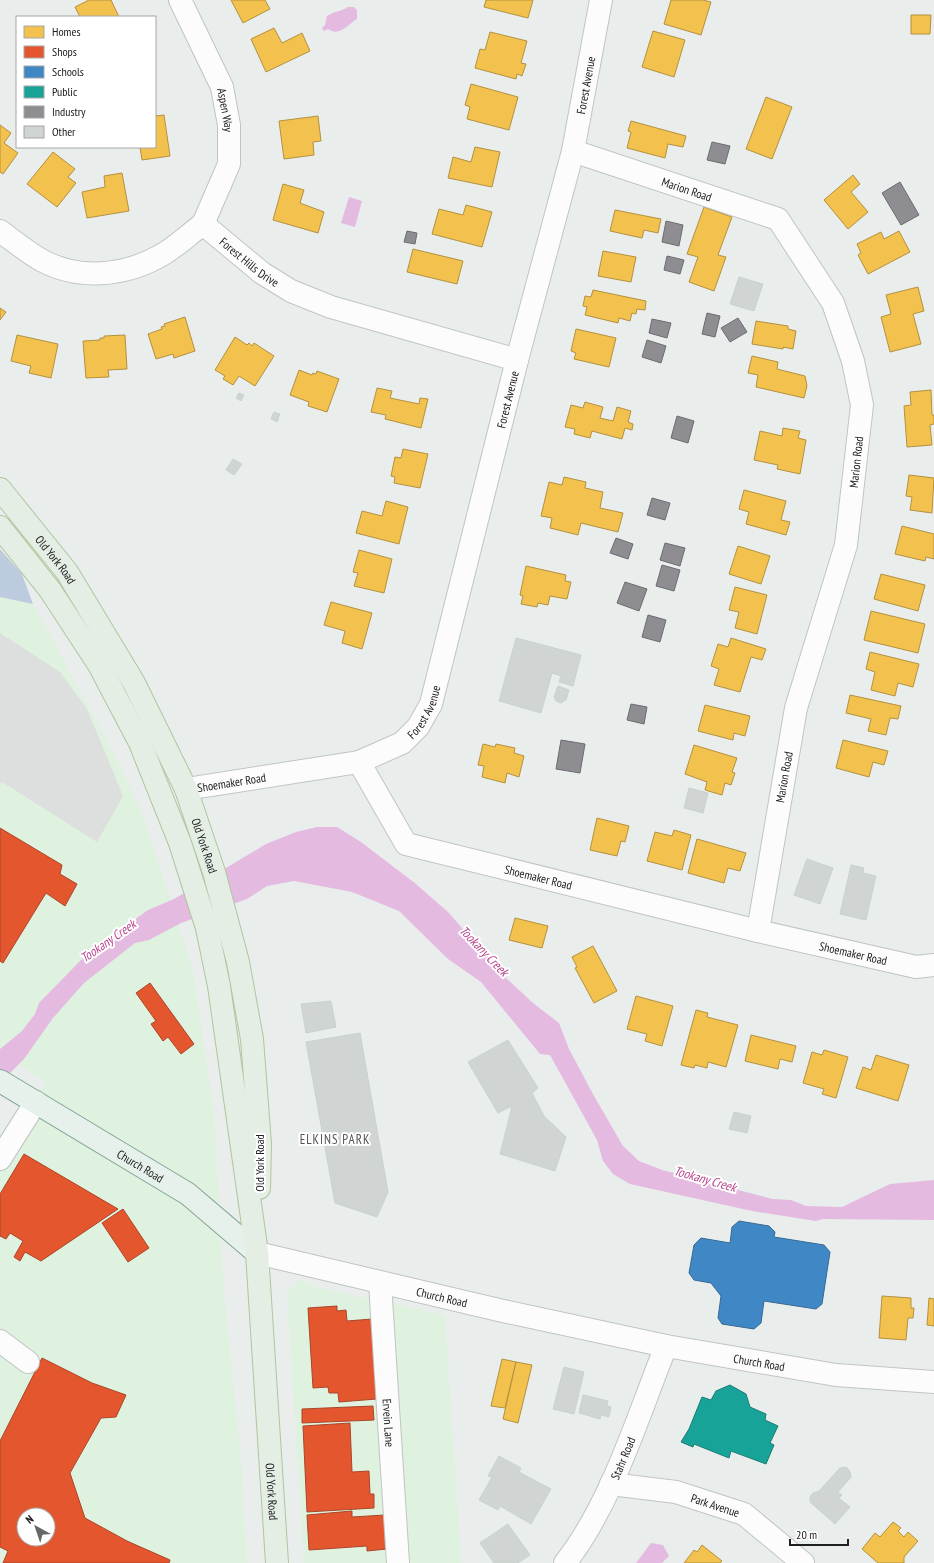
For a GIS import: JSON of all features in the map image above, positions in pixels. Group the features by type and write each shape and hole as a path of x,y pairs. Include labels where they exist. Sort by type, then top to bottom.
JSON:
{"highway":[{"name":"Old York Road","path":"0,489 67,572 134,683 186,789 214,872 238,962 252,1039 260,1144 257,1253"},
{"name":"Old York Road","path":"0,527 50,590 100,668 143,750 180,843 207,928 219,986 257,1253 277,1563"}],"main road":[{"name":"Church Road","path":"0,1081 28,1096 188,1194 257,1253"}],"street":[{"name":"Aspen Way","path":"180,0 222,87 229,125 229,164 203,224"},
{"name":"Forest Avenue","path":"359,762 402,743 418,727 431,704 517,360 573,151 601,0"},
{"name":"Marion Road","path":"573,151 778,219 832,302 853,360 862,405 846,545 796,708 758,931"},
{"path":"0,231 43,262 69,271 101,275 129,269 158,257 203,224"},
{"name":"Forest Hills Drive","path":"203,224 262,273 291,291 331,307 517,360"},
{"name":"Shoemaker Road","path":"186,789 359,762 406,844 758,931 916,967 934,965"},
{"path":"0,1159 28,1096"},
{"name":"Church Road","path":"257,1253 380,1283 666,1346 836,1374 934,1382"},
{"name":"Ervein Lane","path":"380,1283 398,1563"},
{"path":"0,1341 28,1362"},
{"name":"Stahr Road","path":"564,1563 580,1544 611,1484 666,1346"},
{"name":"Park Avenue","path":"611,1484 676,1492 744,1514 803,1563"}],"shaded area":[{"path":"0,549 22,574 33,604 0,597"},
{"path":"0,597 33,604 113,753 142,814 193,971 214,1114 224,1293 241,1458 247,1563 0,1563 0,1135 9,1123 47,1083 0,1052"},
{"path":"0,633 60,672 87,709 123,796 97,842 2,782 0,785"},
{"path":"299,1280 319,1288 445,1315 461,1563 304,1563 287,1294"}],"water":[{"path":"348,7 354,7 357,10 357,19 340,31 336,32 328,29 324,31 322,28 325,25 327,16"},
{"path":"349,197 362,201 355,227 341,223"},
{"name":"Tookany Creek","path":"317,827 337,827 361,842 416,884 448,912 506,978 533,1003 559,1023 569,1049 594,1096 623,1146 639,1161 662,1170 773,1199 791,1200 806,1206 842,1207 890,1184 934,1180 934,1220 823,1219 816,1221 752,1211 630,1184 613,1174 603,1161 597,1140 550,1055 540,1054 481,982 448,959 399,911 352,892 294,881 267,886 247,899 181,923 149,940 135,943 84,983 53,1018 24,1059 0,1083 0,1049 22,1031 35,1014 39,1003 81,960 102,943 148,910 174,899 266,844 296,832"},
{"path":"651,1543 663,1545 669,1556 662,1563 636,1563"}],"building: Homes":[{"path":"89,0 111,0 119,16 80,16 75,7"},
{"path":"231,0 265,0 270,9 243,23"},
{"path":"486,0 533,0 528,18 484,7"},
{"path":"671,0 703,0 711,2 701,35 664,24"},
{"path":"911,15 931,15 930,34 911,34"},
{"path":"274,28 282,43 302,33 310,51 266,72 251,39"},
{"path":"653,31 685,40 674,77 642,67"},
{"path":"490,32 527,41 521,63 526,64 522,76 517,74 516,79 475,68 480,49 485,50"},
{"path":"471,84 518,97 509,130 467,119 470,107 465,105"},
{"path":"766,97 792,107 772,159 746,149"},
{"path":"164,115 170,156 142,160 140,148 156,148 156,116"},
{"path":"318,116 321,141 313,142 314,155 284,159 279,121"},
{"path":"631,121 686,136 683,147 668,144 665,158 627,148 631,132 628,131"},
{"path":"0,125 11,133 4,143 18,153 3,174 0,172"},
{"path":"475,147 500,152 492,187 448,178 453,157 471,162"},
{"path":"53,152 75,169 68,177 76,183 57,207 27,184"},
{"path":"122,173 129,211 87,218 82,192 105,187 104,176"},
{"path":"853,175 860,184 851,192 868,212 848,229 824,200"},
{"path":"283,184 304,190 300,203 324,212 318,233 273,220"},
{"path":"466,205 492,212 482,247 432,234 439,209 463,215"},
{"path":"704,207 732,217 718,255 726,257 714,291 689,282 698,257 687,254"},
{"path":"615,210 661,219 658,233 644,230 642,238 610,231"},
{"path":"899,231 910,252 868,274 858,255 861,253 857,244 881,232 884,239"},
{"path":"413,249 463,261 457,284 407,272"},
{"path":"603,251 636,257 631,282 598,276"},
{"path":"918,287 924,311 913,314 921,344 890,352 881,317 891,314 886,295"},
{"path":"593,290 646,301 645,310 637,309 636,314 632,313 630,321 619,318 618,323 585,315 587,307 583,306 585,296 591,297"},
{"path":"0,308 6,312 0,320"},
{"path":"185,317 195,351 174,358 173,354 156,359 148,334 162,329 161,327 165,326 164,324"},
{"path":"756,321 788,326 788,329 796,331 793,349 783,347 783,349 752,344"},
{"path":"576,329 616,338 609,367 574,359 576,353 571,351"},
{"path":"17,335 58,344 51,378 29,373 31,366 11,361"},
{"path":"125,335 127,369 108,370 109,377 86,378 83,341 100,340 100,338 104,338 104,336"},
{"path":"235,337 247,345 249,343 252,346 254,343 274,356 255,386 239,376 233,385 223,379 225,376 215,370"},
{"path":"752,356 778,362 777,369 805,376 807,386 804,398 756,387 758,375 748,373"},
{"path":"299,370 312,375 313,373 316,374 317,371 339,379 327,412 308,406 309,402 290,395"},
{"path":"377,388 392,391 390,398 419,404 420,398 428,399 421,428 385,419 386,415 371,412"},
{"path":"931,390 932,415 934,415 934,424 930,425 932,445 907,447 904,406 911,405 910,392"},
{"path":"585,402 603,407 600,418 613,421 617,407 631,411 628,422 633,424 632,430 625,428 622,439 592,431 590,438 574,434 575,429 565,427 571,405 583,408"},
{"path":"783,428 800,431 798,438 806,440 800,474 777,469 778,465 754,460 760,431 782,436"},
{"path":"403,449 428,454 420,488 394,483 395,477 391,476 395,457 401,458"},
{"path":"909,475 934,478 932,513 910,510 912,497 906,496"},
{"path":"564,477 586,482 585,488 603,492 600,508 623,513 618,532 581,523 578,535 550,528 552,518 541,516 549,482 562,485"},
{"path":"744,490 786,501 781,520 790,522 786,535 746,524 749,512 739,509"},
{"path":"386,501 408,507 399,544 356,533 362,511 382,516"},
{"path":"902,526 934,534 934,559 926,557 925,561 895,554"},
{"path":"738,546 770,556 761,584 729,574"},
{"path":"359,550 392,559 384,593 354,586 358,573 353,572"},
{"path":"526,566 566,575 565,581 571,582 567,599 550,596 548,605 538,603 537,607 521,604 523,596 520,595"},
{"path":"881,574 925,585 918,611 874,599"},
{"path":"735,587 767,595 757,634 735,628 739,612 729,610"},
{"path":"331,602 372,613 362,649 342,643 345,631 324,625"},
{"path":"871,611 925,624 918,653 864,640"},
{"path":"731,638 766,649 762,660 751,657 740,692 714,685 719,669 711,666 718,644 728,647"},
{"path":"870,652 919,664 913,687 898,683 895,696 871,690 875,672 866,669"},
{"path":"850,695 901,706 898,719 890,718 886,735 868,731 871,719 846,713"},
{"path":"705,705 750,716 745,736 734,733 733,740 698,731"},
{"path":"843,740 888,751 884,765 873,762 869,777 836,768"},
{"path":"483,744 495,747 496,744 515,748 514,753 524,756 519,777 507,773 505,783 482,777 484,766 478,765"},
{"path":"694,745 737,758 732,772 735,773 731,785 725,783 722,795 705,790 707,782 685,774"},
{"path":"597,818 629,826 625,842 621,841 617,856 590,850"},
{"path":"674,830 691,835 682,870 647,861 655,832 672,836"},
{"path":"697,839 746,853 740,871 728,868 724,883 688,873"},
{"path":"515,918 548,926 542,948 509,940"},
{"path":"593,946 617,991 594,1003 575,968 577,967 572,957"},
{"path":"636,996 673,1006 662,1046 645,1041 647,1034 627,1029"},
{"path":"696,1010 708,1013 707,1017 738,1025 726,1067 708,1062 707,1068 695,1065 694,1068 681,1065"},
{"path":"751,1035 796,1046 792,1062 780,1059 778,1069 745,1061"},
{"path":"824,1050 848,1057 836,1098 822,1094 824,1089 803,1083 812,1052 822,1055"},
{"path":"876,1055 909,1065 898,1101 856,1088 863,1067 871,1070"},
{"path":"882,1296 911,1298 911,1308 914,1308 913,1318 908,1318 906,1340 879,1338"},
{"path":"929,1298 934,1299 934,1326 927,1325"},
{"path":"502,1359 516,1362 505,1408 491,1406"},
{"path":"516,1362 532,1365 518,1423 503,1419"},
{"path":"893,1522 901,1528 898,1531 904,1537 908,1532 918,1541 904,1557 904,1563 878,1563 862,1549 875,1533 880,1537"},
{"path":"702,1545 722,1561 720,1563 684,1563 694,1550 697,1552"}],"building: Shops":[{"path":"0,828 62,865 60,874 77,884 65,906 46,893 3,963 0,961"},
{"path":"150,983 194,1044 181,1054 168,1037 163,1041 151,1024 156,1021 136,993"},
{"path":"24,1154 118,1209 41,1261 25,1252 20,1261 14,1257 23,1241 10,1233 6,1239 0,1236 0,1194"},
{"path":"123,1209 149,1248 128,1262 102,1223"},
{"path":"337,1306 337,1311 346,1310 347,1321 372,1319 377,1399 339,1402 338,1393 329,1393 328,1387 313,1388 308,1308"},
{"path":"42,1358 92,1383 126,1395 116,1417 101,1418 70,1473 85,1518 127,1541 170,1560 169,1563 3,1563 8,1551 0,1547 0,1441"},
{"path":"373,1406 374,1420 302,1423 302,1409"},
{"path":"350,1423 352,1472 369,1471 370,1494 374,1494 374,1508 307,1512 303,1426"},
{"path":"352,1511 352,1517 385,1515 387,1549 367,1551 367,1546 309,1550 307,1515"}],"building: Schools":[{"path":"739,1221 769,1226 775,1232 774,1237 824,1245 830,1252 822,1304 816,1309 764,1301 761,1323 754,1329 722,1324 718,1318 721,1296 711,1283 694,1280 689,1273 694,1245 701,1238 730,1243 732,1227"}],"building: Public":[{"path":"730,1385 746,1394 750,1407 766,1414 765,1420 778,1426 770,1443 774,1445 766,1464 731,1451 729,1458 694,1444 693,1447 681,1442 689,1429 702,1397 711,1400 716,1391"}],"building: Industry":[{"path":"712,142 730,146 725,164 707,160"},
{"path":"900,182 919,215 901,225 882,193"},
{"path":"666,221 683,225 679,246 662,242"},
{"path":"407,231 417,233 415,244 404,242"},
{"path":"667,256 684,260 680,274 664,270"},
{"path":"707,313 720,316 715,337 702,334"},
{"path":"738,318 747,332 730,342 721,328"},
{"path":"652,319 671,323 667,338 649,333"},
{"path":"647,340 666,346 661,363 642,357"},
{"path":"677,416 694,421 688,443 671,438"},
{"path":"652,498 670,503 665,520 647,515"},
{"path":"616,538 633,544 628,559 610,553"},
{"path":"665,543 685,548 680,566 660,560"},
{"path":"662,565 680,570 674,591 656,586"},
{"path":"625,582 647,589 639,611 617,603"},
{"path":"648,615 666,620 660,642 642,637"},
{"path":"631,704 647,707 644,724 627,720"},
{"path":"561,740 585,744 580,773 556,769"}],"building: Other":[{"path":"739,277 763,284 754,311 730,304"},
{"path":"239,393 244,395 241,401 236,398"},
{"path":"274,412 280,414 277,422 271,419"},
{"path":"233,459 242,464 234,475 226,470"},
{"path":"516,638 581,655 573,686 559,682 561,676 552,673 541,713 499,701"},
{"path":"558,686 569,690 566,700 561,703 556,701 554,697"},
{"path":"689,788 708,793 703,813 684,808"},
{"path":"807,859 833,868 820,904 794,895"},
{"path":"851,865 864,868 863,873 876,876 866,920 840,914"},
{"path":"331,1001 336,1027 306,1033 301,1004"},
{"path":"360,1033 388,1192 377,1217 335,1203 306,1042"},
{"path":"508,1040 538,1088 532,1093 544,1116 566,1137 555,1171 500,1154 512,1106 498,1113 468,1062"},
{"path":"734,1112 751,1116 747,1133 729,1129"},
{"path":"564,1367 584,1372 574,1414 553,1409"},
{"path":"583,1395 608,1401 607,1406 611,1407 609,1417 601,1415 600,1419 579,1413"},
{"path":"499,1456 521,1468 519,1472 551,1489 531,1524 500,1506 498,1510 479,1500 492,1477 488,1476"},
{"path":"846,1467 850,1471 851,1477 838,1492 842,1495 839,1498 850,1507 835,1524 810,1502 810,1497 813,1493 819,1491 840,1468"},
{"path":"508,1524 530,1555 518,1563 494,1563 480,1543"}],"district":[{"name":"ELKINS PARK","path":"335,1139"}]}
